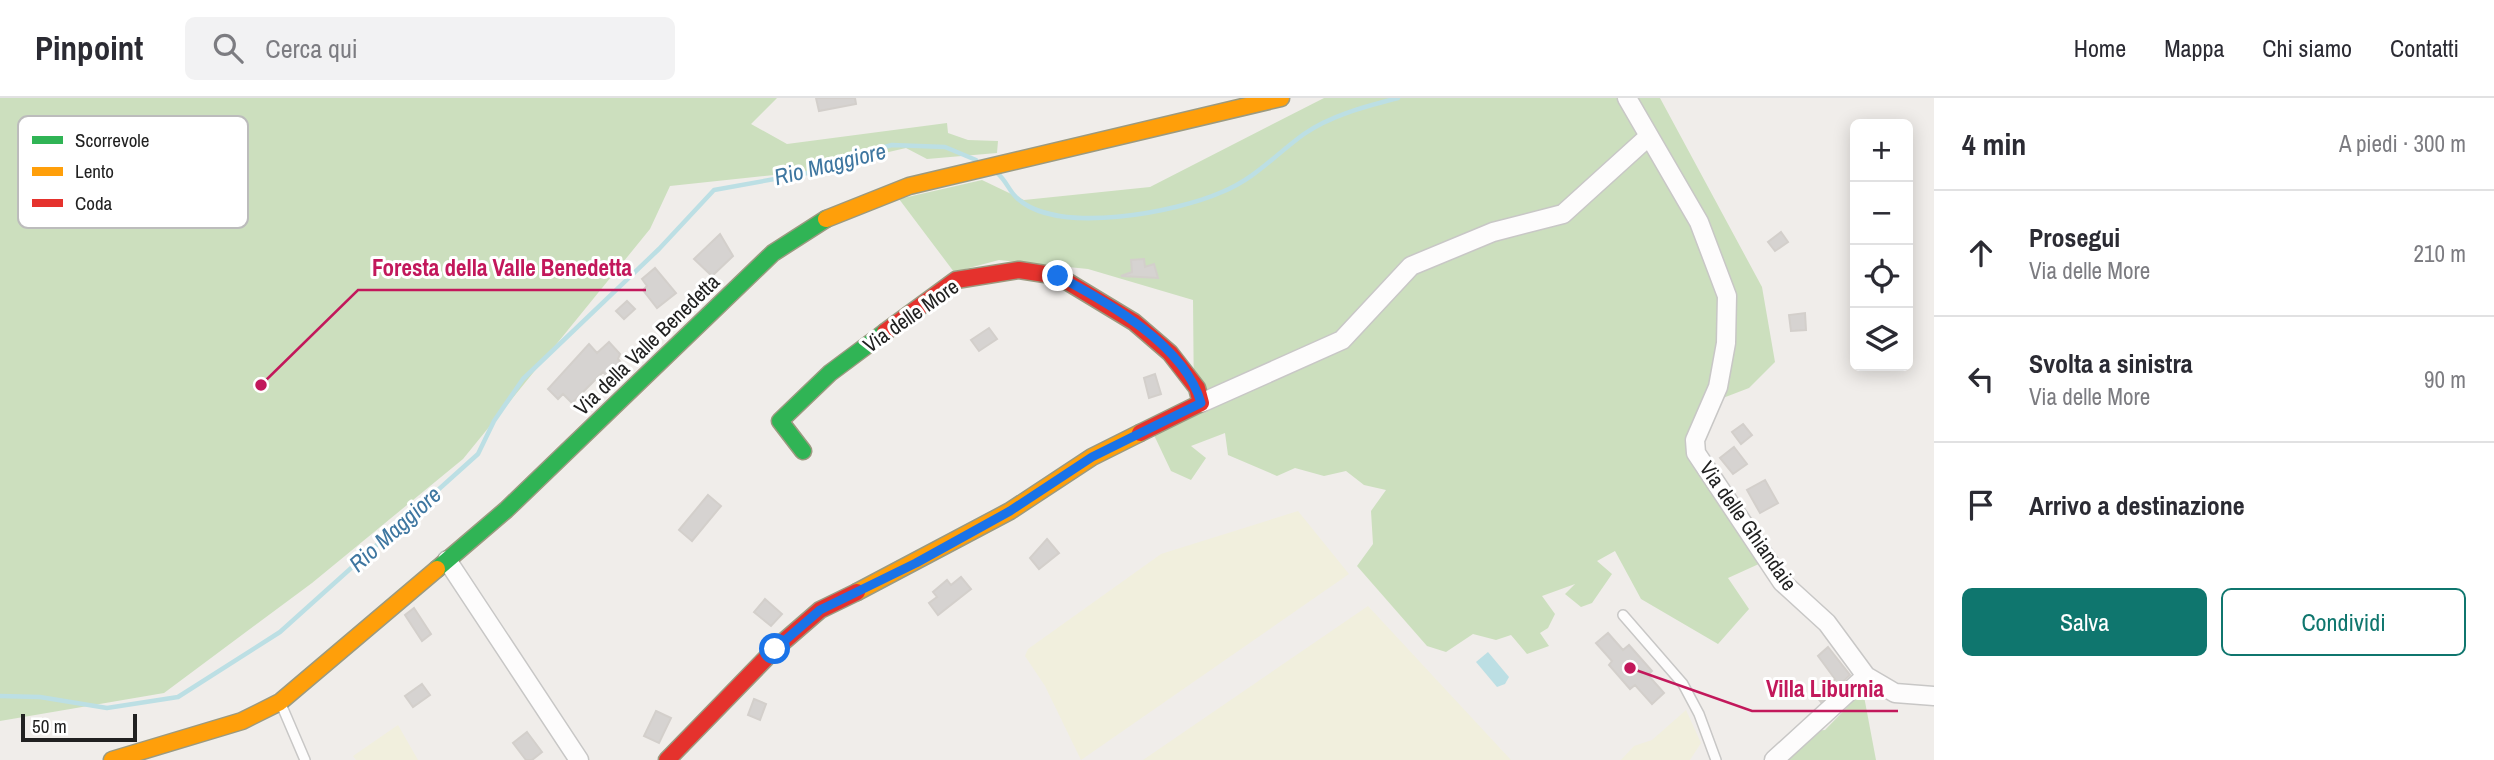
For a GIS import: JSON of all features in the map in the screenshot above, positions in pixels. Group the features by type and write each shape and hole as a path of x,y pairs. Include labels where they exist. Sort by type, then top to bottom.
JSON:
{"main road":[{"name":"Via della Valle Benedetta","path":"112,760 242,721 280,702 506,510 773,253 818,222 867,200 909,186 1281,98"},
{"name":"Via delle More","path":"803,451 780,421 830,373 956,280 1019,270 1058,276 1134,322 1170,353 1196,388 1201,403"},
{"path":"667,760 775,649 820,610 916,563 1010,511 1092,457 1201,403"}],"street":[{"name":"Via delle Ghiandaie","path":"1628,98 1699,222 1727,296 1726,342 1717,387 1695,440 1696,453 1782,582 1827,623 1866,676 1895,693 1934,696"},
{"path":"1201,403 1342,340 1411,266 1493,232 1563,214 1648,137"},
{"path":"447,560 579,760"},
{"path":"1774,760 1866,676"}],"lane":[{"path":"1623,615 1683,684 1699,714 1716,760"},
{"path":"280,702 305,760"}],"shaded area":[{"path":"1298,511 1349,574 1081,760 1045,686 1025,656 1028,649 1161,554"},
{"path":"1368,606 1511,760 1143,760"},
{"path":"1686,710 1701,743 1690,760 1621,760 1634,746 1652,740"},
{"path":"398,725 418,760 356,760 353,756"}],"green space":[{"path":"0,98 777,98 751,124 787,144 947,123 948,133 968,140 998,141 997,153 927,159 906,148 803,172 670,186 650,229 463,459 312,583 164,693 0,721"},
{"path":"1324,98 1660,98 1762,287 1775,362 1749,388 1715,401 1691,425 1695,456 1761,563 1728,578 1749,609 1718,644 1641,599 1615,551 1597,561 1612,574 1592,603 1581,607 1565,594 1575,584 1542,596 1555,614 1548,628 1540,633 1549,646 1527,654 1511,635 1496,640 1473,634 1446,652 1427,646 1357,566 1373,544 1371,511 1386,490 1364,485 1346,471 1324,476 1295,468 1277,476 1228,455 1225,433 1191,446 1206,458 1191,480 1171,471 1153,433 1194,407 1193,300 1088,269 999,260 954,272 899,199 982,180 1024,200 1150,187"},
{"path":"1863,691 1876,760 1787,758 1813,731 1825,730"}],"water":[{"path":"1488,652 1509,677 1505,684 1497,687 1476,662"}],"building":[{"path":"816,98 855,98 856,104 819,111"},
{"path":"1781,232 1788,242 1775,251 1768,242"},
{"path":"720,234 733,256 712,276 694,259"},
{"path":"1144,259 1145,267 1154,264 1158,278 1121,276 1132,272 1131,260"},
{"path":"655,268 676,293 657,308 643,290 647,286 642,279"},
{"path":"627,301 635,309 624,319 616,311"},
{"path":"1805,313 1806,330 1791,331 1789,315"},
{"path":"989,328 997,339 979,351 971,340"},
{"path":"609,342 620,354 618,359 623,365 609,378 603,372 572,403 563,394 558,399 548,389 589,344 597,353"},
{"path":"1155,374 1161,394 1149,398 1144,378"},
{"path":"1743,424 1752,435 1741,444 1732,432"},
{"path":"1734,447 1747,464 1733,474 1720,458"},
{"path":"1765,480 1778,503 1760,513 1747,490"},
{"path":"708,495 721,506 692,541 679,530"},
{"path":"1047,539 1059,553 1039,569 1030,558"},
{"path":"961,577 971,589 938,615 929,603 937,597 933,592 947,580 951,585"},
{"path":"765,599 782,614 771,626 754,612"},
{"path":"414,608 431,634 422,641 405,615"},
{"path":"1608,633 1623,650 1629,645 1652,671 1648,675 1664,693 1652,704 1635,685 1630,689 1609,665 1612,661 1596,643"},
{"path":"1828,647 1850,675 1821,702 1816,696 1835,679 1818,656"},
{"path":"422,684 430,695 413,707 405,696"},
{"path":"754,699 766,704 760,720 748,715"},
{"path":"656,711 671,718 659,743 644,736"},
{"path":"527,732 542,752 532,760 526,760 513,743"}],"waterway":[{"name":"Rio Maggiore","path":"997,173 1017,198 1035,209 1060,216 1118,217 1148,213 1202,200 1222,192 1256,173 1294,142 1326,121 1398,98"},
{"name":"Rio Maggiore","path":"0,696 40,697 107,708 178,697 280,632 478,454 494,421 523,379 659,249 714,190 819,171 854,155 892,145 945,147 976,160"}],"traffic: fast":[{"path":"437,569 506,510 773,253 826,219"},
{"path":"803,451 780,421 830,373 885,332"}],"traffic: slow":[{"path":"826,219 909,186 1281,98"},
{"path":"857,592 1010,511 1092,457 1140,433"},
{"path":"112,760 242,721 280,702 437,569"}],"traffic: jam":[{"path":"885,332 956,280 1019,270 1058,276 1134,322 1170,353 1197,388 1201,403 1140,433"},
{"path":"667,760 775,649 820,610 857,592"}],"place":[{"name":"Foresta della Valle Benedetta","path":"261,385"},
{"name":"Villa Liburnia","path":"1630,668"}],"route":[{"path":"775,649 820,610 916,563 1010,511 1092,457 1201,403 1196,388 1170,353 1134,322 1097,297 1058,276"}]}
